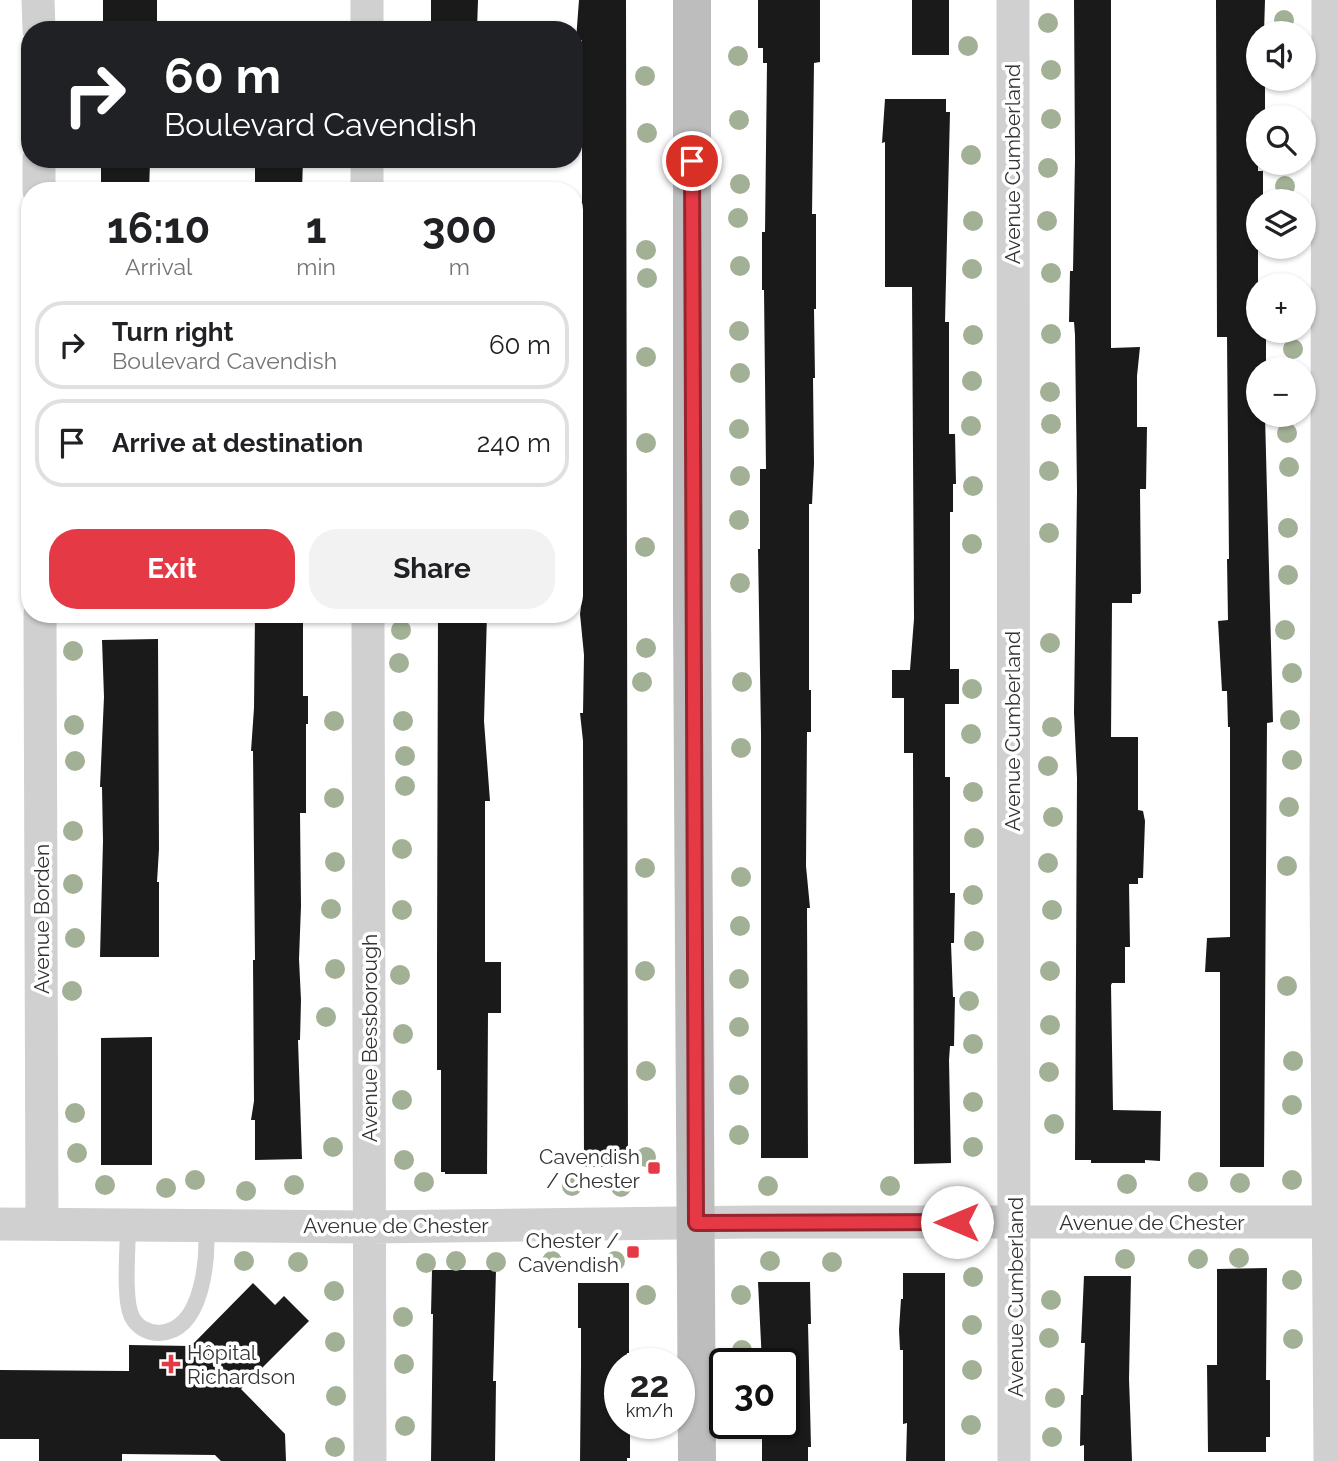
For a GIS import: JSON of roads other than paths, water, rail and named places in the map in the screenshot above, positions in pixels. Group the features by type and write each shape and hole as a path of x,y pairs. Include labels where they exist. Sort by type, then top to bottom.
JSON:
{"main road":[{"path":"692,0 697,1461"}],"street":[{"path":"38,0 38,21"},
{"path":"366,0 367,21"},
{"name":"Avenue Cumberland","path":"1013,0 1014,1461"},
{"path":"1328,0 1326,870 1334,1222 1330,1461"},
{"name":"Avenue Borden","path":"40,623 42,1224"},
{"name":"Avenue Bessborough","path":"368,623 369,1461"},
{"name":"Avenue de Chester","path":"0,1224 369,1227 696,1223 1334,1222"}],"lane":[{"path":"128,1226 128,1306 133,1319 140,1326 159,1333 172,1330 181,1324 197,1297 206,1264 206,1224"}],"place":[{"name":"Cavendish / Chester","path":"654,1168"},
{"name":"Chester / Cavendish","path":"633,1252"},
{"name":"Hôpital Richardson","path":"171,1364"}]}
